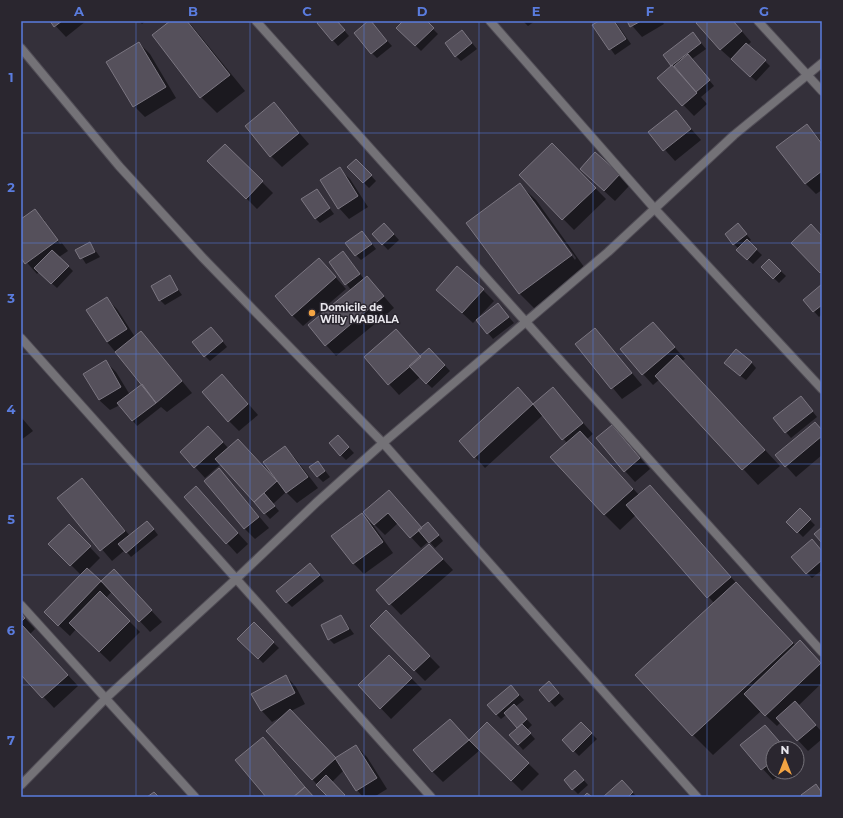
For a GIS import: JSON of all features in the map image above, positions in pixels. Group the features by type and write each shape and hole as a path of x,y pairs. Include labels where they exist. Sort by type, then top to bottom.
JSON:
{"street":[{"path":"256,21 822,652"},
{"path":"490,21 654,208 822,389"},
{"path":"758,21 822,91"},
{"path":"21,48 124,172 203,258 383,443 697,797"},
{"path":"21,784 106,698 236,579 317,502 525,321 608,252 734,135 822,63"},
{"path":"21,338 431,797"},
{"path":"21,605 195,797"}],"building":[{"path":"50,21 62,21 54,27"},
{"path":"170,21 187,21 230,75 200,98 152,35"},
{"path":"319,21 337,21 345,30 332,41 317,23"},
{"path":"368,21 371,21 387,41 371,54 354,33"},
{"path":"403,21 427,21 434,28 415,46 396,28"},
{"path":"599,21 614,21 626,39 609,50 592,25"},
{"path":"627,21 641,21 630,27"},
{"path":"698,21 733,21 742,31 720,50 696,23"},
{"path":"462,30 472,43 455,57 445,43"},
{"path":"693,32 701,43 671,66 663,55"},
{"path":"139,42 166,87 133,107 106,62"},
{"path":"746,43 766,60 750,77 731,59"},
{"path":"688,54 710,80 696,92 674,66"},
{"path":"672,65 697,93 682,106 657,78"},
{"path":"274,102 299,133 270,157 245,126"},
{"path":"676,110 691,129 663,151 648,132"},
{"path":"807,124 822,144 822,171 805,184 776,147"},
{"path":"552,143 596,188 562,220 519,175"},
{"path":"225,144 263,181 246,199 207,161"},
{"path":"595,152 620,174 604,191 580,169"},
{"path":"356,159 372,175 363,183 347,167"},
{"path":"340,167 358,196 338,209 320,180"},
{"path":"520,183 572,255 519,294 466,223"},
{"path":"317,189 330,208 315,219 301,199"},
{"path":"35,209 58,240 25,264 21,258 21,219"},
{"path":"384,223 394,234 382,245 372,234"},
{"path":"738,223 747,234 733,245 725,234"},
{"path":"811,224 822,236 822,271 820,273 791,243"},
{"path":"362,231 372,244 355,256 345,243"},
{"path":"747,239 757,249 747,260 736,250"},
{"path":"90,242 95,252 80,259 75,250"},
{"path":"52,250 69,266 51,284 34,268"},
{"path":"343,251 360,274 345,285 329,262"},
{"path":"319,258 336,277 292,316 275,296"},
{"path":"769,259 781,271 773,279 761,267"},
{"path":"457,266 484,289 462,313 436,290"},
{"path":"170,275 178,290 159,301 151,286"},
{"path":"367,276 384,296 325,346 308,325"},
{"path":"822,284 822,305 813,312 803,300"},
{"path":"107,297 127,329 107,342 86,310"},
{"path":"498,303 509,317 487,334 476,320"},
{"path":"653,322 675,347 642,375 620,349"},
{"path":"211,327 223,341 204,357 192,342"},
{"path":"595,328 632,373 611,389 575,344"},
{"path":"396,329 421,357 388,385 364,357"},
{"path":"141,331 182,381 156,403 115,352"},
{"path":"429,348 445,365 426,384 409,366"},
{"path":"736,349 752,362 740,376 724,363"},
{"path":"677,355 765,450 742,470 655,376"},
{"path":"106,360 121,387 99,400 83,374"},
{"path":"222,374 248,404 228,422 202,392"},
{"path":"142,384 156,403 132,421 117,403"},
{"path":"518,387 533,404 474,458 459,441"},
{"path":"553,387 583,423 562,440 533,404"},
{"path":"801,396 813,411 785,433 773,418"},
{"path":"815,422 822,430 822,436 785,467 775,455"},
{"path":"612,425 640,458 624,472 596,438"},
{"path":"208,426 223,442 194,468 180,452"},
{"path":"580,431 633,489 604,515 550,457"},
{"path":"338,435 349,447 340,456 329,443"},
{"path":"238,439 277,481 254,502 215,459"},
{"path":"285,446 308,477 286,493 263,462"},
{"path":"318,461 325,471 317,477 309,467"},
{"path":"219,468 259,517 244,529 204,481"},
{"path":"82,478 125,531 100,551 57,498"},
{"path":"650,485 731,577 707,598 626,505"},
{"path":"196,486 238,533 226,544 184,497"},
{"path":"389,490 422,528 410,538 388,513 374,525 363,512"},
{"path":"264,493 275,506 264,514 254,502"},
{"path":"800,508 811,519 797,533 786,522"},
{"path":"362,513 383,542 353,564 331,536"},
{"path":"147,521 154,529 126,553 118,544"},
{"path":"428,522 439,535 429,543 418,530"},
{"path":"69,524 91,546 70,566 48,544"},
{"path":"822,527 822,543 814,534"},
{"path":"812,539 822,551 822,560 806,574 791,557"},
{"path":"429,544 443,559 389,605 376,590"},
{"path":"310,563 320,575 286,603 276,591"},
{"path":"87,568 101,581 58,626 44,612"},
{"path":"114,569 152,610 139,622 101,581"},
{"path":"736,582 793,643 692,736 635,675"},
{"path":"100,591 130,621 99,652 69,623"},
{"path":"386,610 430,656 414,671 370,626"},
{"path":"21,613 25,618 21,622"},
{"path":"341,615 349,629 328,640 321,625"},
{"path":"254,622 274,642 258,659 237,639"},
{"path":"22,625 68,675 42,698 21,675"},
{"path":"800,640 821,663 765,716 744,694"},
{"path":"389,655 412,678 380,709 358,685"},
{"path":"286,675 295,693 261,711 251,694"},
{"path":"549,681 559,693 549,702 539,690"},
{"path":"511,685 519,695 496,715 487,705"},
{"path":"795,701 816,725 798,740 796,740 776,718"},
{"path":"514,704 527,719 517,728 504,713"},
{"path":"290,709 336,758 312,780 266,731"},
{"path":"450,719 469,740 432,772 413,750"},
{"path":"487,722 529,763 511,781 469,740"},
{"path":"581,722 592,733 573,752 562,740"},
{"path":"522,724 531,733 518,745 509,735"},
{"path":"765,725 778,740 765,740 765,767 761,770 740,745"},
{"path":"263,737 305,787 293,797 266,797 235,760"},
{"path":"356,745 377,778 356,791 335,758"},
{"path":"575,770 584,780 572,790 564,780"},
{"path":"326,775 345,795 343,797 328,797 316,785"},
{"path":"622,780 633,792 628,797 603,797"},
{"path":"816,784 822,793 822,797 802,797 801,795"},
{"path":"305,787 314,797 294,797"},
{"path":"154,792 159,797 147,797"},
{"path":"587,793 592,797 583,797"}],"place":[{"name":"Domicile de Willy MABIALA","path":"312,313"}]}
